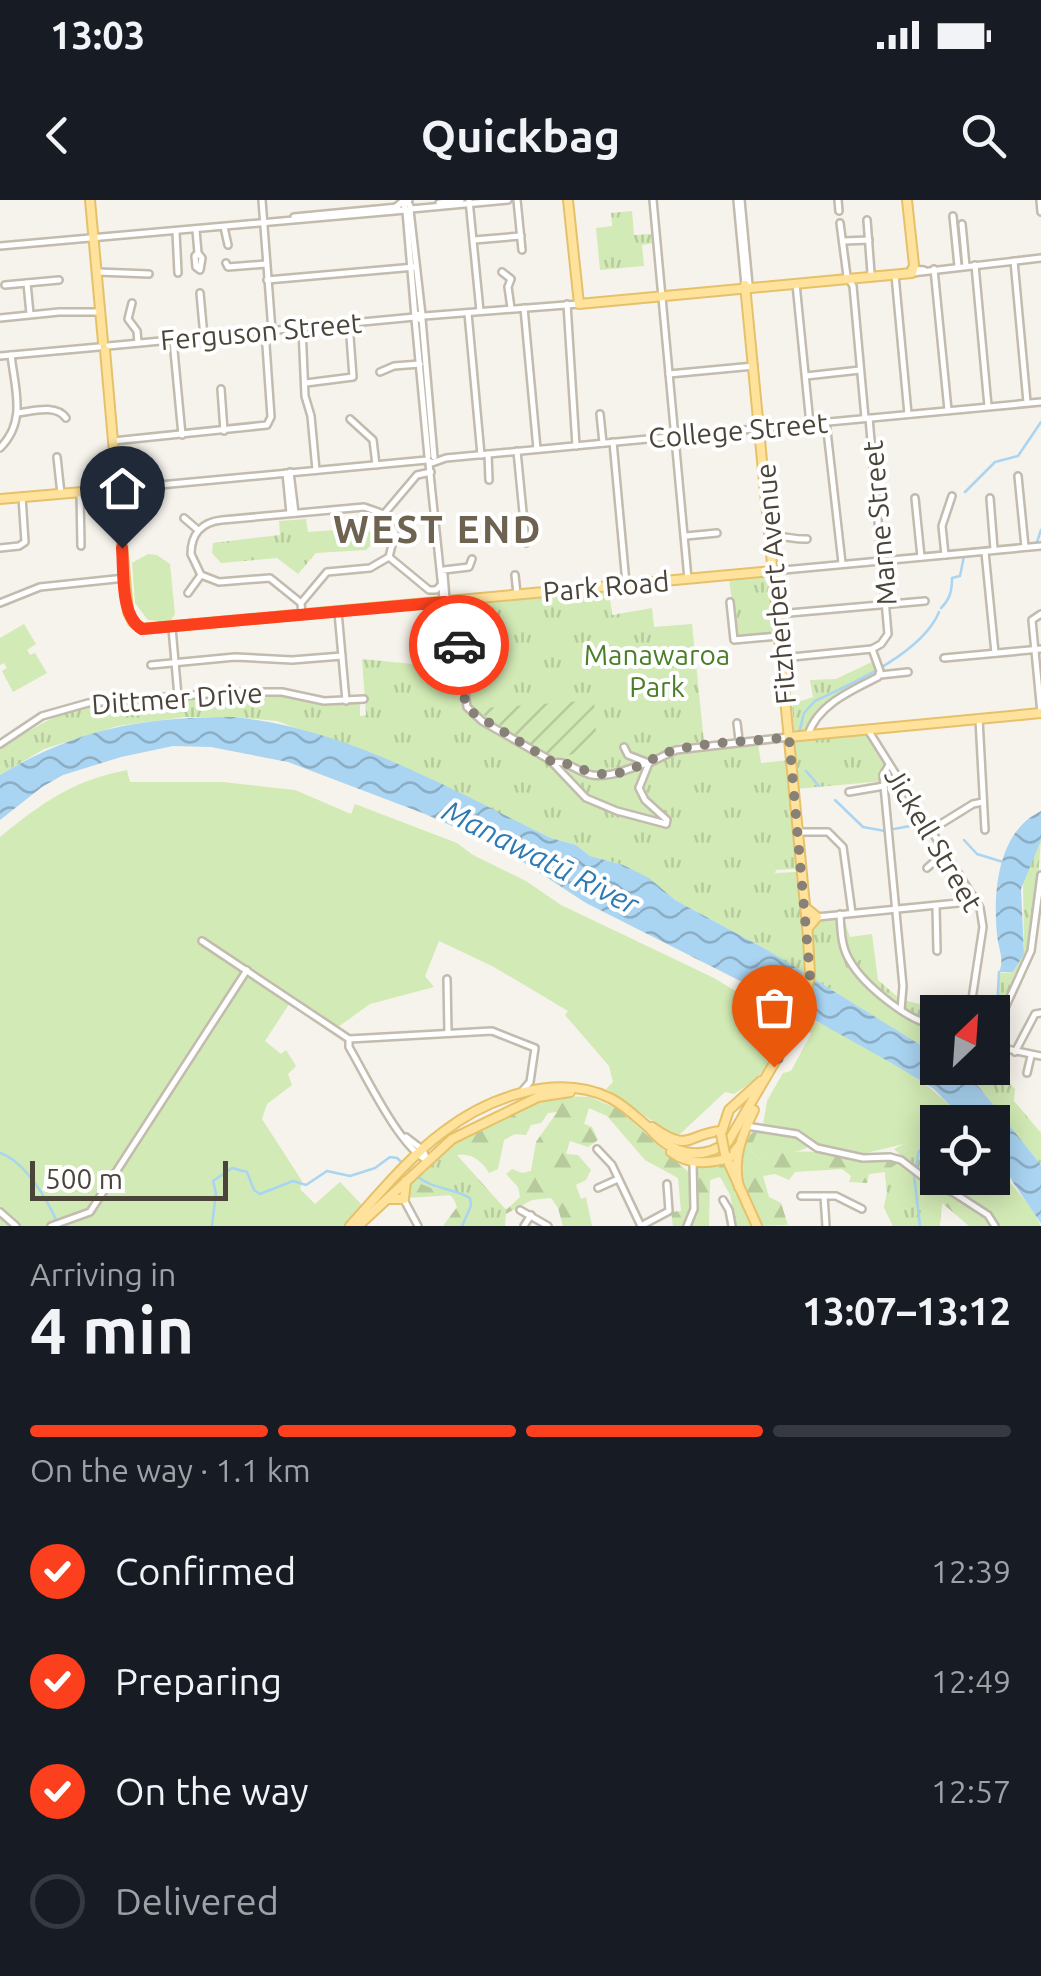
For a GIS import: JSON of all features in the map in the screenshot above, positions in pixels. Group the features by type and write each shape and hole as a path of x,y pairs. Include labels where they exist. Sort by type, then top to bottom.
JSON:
{"main road":[{"path":"90,200 128,612 135,625 146,630 172,628"},
{"path":"571,200 581,302"},
{"path":"907,200 915,270"},
{"name":"Ferguson Street","path":"745,287 896,275 915,270"},
{"name":"Ferguson Street","path":"581,302 915,270"},
{"path":"745,287 749,306"},
{"path":"749,306 760,287"},
{"name":"Fitzherbert Avenue","path":"749,306 810,959 806,1000 784,1050"},
{"name":"College Street","path":"0,500 117,489"},
{"name":"Park Road","path":"172,628 773,571"},
{"path":"762,572 776,599"},
{"path":"789,737 1041,713"},
{"path":"790,750 799,739 820,734"},
{"path":"806,908 817,916 808,928"},
{"path":"632,1114 674,1150 694,1154 714,1151 732,1136 784,1050"},
{"path":"757,1226 726,1157 721,1133 730,1110 758,1086 784,1050"},
{"path":"738,1187 739,1146 774,1067"},
{"path":"350,1226 396,1189 417,1154 462,1119 541,1087 599,1094 666,1137 679,1141 721,1133"},
{"path":"417,1154 427,1160 458,1135 538,1098 557,1092 599,1094"},
{"path":"632,1114 672,1153 693,1162 726,1157 739,1146"},
{"path":"358,1226 404,1173"},
{"path":"383,1196 404,1199 404,1173"}],"street":[{"path":"112,441 263,427 270,422 262,200"},
{"path":"408,209 461,200"},
{"path":"0,246 508,200"},
{"path":"517,200 522,250"},
{"path":"653,200 688,579"},
{"path":"739,200 745,287"},
{"path":"838,200 839,211"},
{"path":"907,200 918,200"},
{"path":"1040,200 1041,212"},
{"path":"470,202 480,311"},
{"path":"408,209 444,584"},
{"path":"954,216 958,266"},
{"path":"867,220 871,274"},
{"name":"Marne Street","path":"840,224 852,279 887,604 888,634 882,644 872,649"},
{"path":"962,224 966,266"},
{"path":"224,227 228,245"},
{"path":"196,230 198,254"},
{"path":"176,232 178,274"},
{"path":"473,240 521,236"},
{"path":"844,242 868,240"},
{"name":"Ferguson Street","path":"915,270 1041,258"},
{"path":"1014,261 1027,403"},
{"path":"226,264 266,264"},
{"path":"975,265 988,406"},
{"path":"267,280 413,267"},
{"path":"934,269 948,410"},
{"path":"96,272 149,274"},
{"path":"502,272 511,279 510,308"},
{"path":"896,275 908,414"},
{"path":"5,284 59,280"},
{"path":"27,282 30,314"},
{"path":"796,284 810,424"},
{"path":"200,293 204,337"},
{"name":"Ferguson Street","path":"0,356 581,302"},
{"path":"132,303 128,319 137,331 138,343"},
{"path":"567,303 576,446"},
{"path":"524,307 537,450"},
{"path":"0,318 100,312"},
{"path":"468,312 489,480"},
{"path":"306,383 353,378 349,323"},
{"path":"302,328 316,470"},
{"path":"173,340 182,435"},
{"path":"0,448 16,429 11,355"},
{"path":"380,372 422,363"},
{"path":"670,374 754,366"},
{"path":"806,376 860,370"},
{"path":"220,390 224,431"},
{"name":"College Street","path":"117,489 1041,402"},
{"path":"17,413 54,410 66,418"},
{"path":"600,414 603,443"},
{"path":"350,419 373,440 376,464"},
{"path":"826,422 842,564"},
{"path":"0,434 7,441"},
{"path":"612,442 626,584"},
{"path":"517,451 526,543"},
{"path":"57,457 60,494"},
{"path":"288,473 292,513"},
{"path":"384,514 417,474 433,475"},
{"path":"1018,476 1024,547"},
{"path":"80,492 81,546"},
{"path":"944,554 942,526 952,496"},
{"path":"0,548 25,542 22,498"},
{"path":"915,498 921,557"},
{"path":"990,498 994,550"},
{"path":"301,603 270,578 219,582 202,575 190,551 198,530 217,520 292,513 368,507 384,514 396,532 388,557 370,568 327,572 301,603 302,616"},
{"path":"184,518 198,530"},
{"path":"438,531 448,625 458,637 467,707 482,721 554,763 586,798 616,811 666,824 667,820 645,800 639,788 649,763"},
{"path":"685,536 717,533"},
{"path":"770,537 806,539"},
{"name":"Park Road","path":"773,571 1041,546"},
{"path":"985,551 995,653"},
{"path":"388,557 429,590 444,584"},
{"path":"444,570 469,568 472,560"},
{"path":"188,593 202,575"},
{"path":"514,576 517,594"},
{"path":"0,603 40,587 124,578"},
{"path":"778,614 924,601"},
{"path":"730,602 734,640 780,636"},
{"path":"338,612 346,701"},
{"path":"1041,614 1032,618 1041,713"},
{"path":"172,628 178,696"},
{"path":"782,658 872,649 880,675"},
{"path":"944,658 1038,650"},
{"path":"151,665 235,656 292,660 342,656"},
{"path":"808,735 825,709 880,675 908,672"},
{"name":"Dittmer Drive","path":"0,744 42,716 72,706 282,692 324,701 364,699"},
{"path":"980,719 984,830"},
{"path":"738,724 739,742"},
{"name":"Jickell Street","path":"868,730 980,908 983,923 974,995"},
{"path":"554,763 563,762 584,773 601,775 624,772 676,750 789,737"},
{"path":"624,747 628,755 649,763"},
{"path":"890,765 883,771 904,986 901,1010"},
{"path":"849,792 884,786"},
{"path":"932,830 973,804 984,802"},
{"path":"798,832 828,832 843,847 852,914"},
{"path":"927,868 945,852"},
{"path":"1010,998 1038,929 1041,874"},
{"path":"817,916 961,903 974,896"},
{"path":"936,906 937,951"},
{"path":"840,914 844,948 852,965 920,1022"},
{"path":"202,940 337,1029 348,1040 400,1132 417,1154 427,1160"},
{"path":"57,1223 90,1212 247,970"},
{"path":"447,979 448,1033"},
{"path":"1015,1052 1035,1014 1041,1013"},
{"path":"348,1040 492,1031 532,1045 536,1054 530,1082 518,1094"},
{"path":"1010,1051 1041,1056"},
{"path":"1027,1072 1031,1056"},
{"path":"530,1082 541,1087"},
{"path":"746,1126 797,1134 817,1148 869,1159 890,1156 901,1160 927,1180 954,1192 988,1215 995,1226"},
{"path":"597,1149 610,1162 642,1226"},
{"path":"687,1226 694,1209 693,1162"},
{"path":"598,1188 618,1179"},
{"path":"642,1226 669,1210 667,1184"},
{"path":"396,1189 418,1226"},
{"path":"801,1196 836,1196 862,1209"},
{"path":"824,1196 826,1226"},
{"path":"723,1200 732,1226"},
{"path":"520,1210 548,1226"},
{"path":"0,1212 16,1226"},
{"path":"524,1226 531,1215"},
{"path":"642,1226 654,1222 658,1226"}],"green space":[{"path":"632,211 634,235 653,234 654,243 642,245 644,266 600,270 596,228 612,226 611,213"},
{"path":"306,519 308,532 363,528 373,533 375,541 366,550 316,553 298,574 277,558 221,563 212,553 213,543 280,535 279,521"},
{"path":"148,554 170,564 175,614 170,622 148,620 135,603 132,563"},
{"path":"763,576 772,593 776,635 737,638 729,579"},
{"name":"Manawaroa Park","path":"609,591 612,615 652,608 654,627 692,624 704,742 678,744 680,750 758,743 761,763 788,760 796,869 775,873 796,872 807,976 675,900 623,865 590,856 576,845 551,838 416,772 277,721 185,717 118,726 44,749 0,775 0,747 61,713 105,704 226,694 282,694 325,703 360,701 360,716 366,715 362,659 434,666 435,636 440,626 451,625 449,604"},
{"path":"24,624 36,644 27,650 30,655 35,653 47,673 13,692 2,671 7,668 4,663 0,665 0,638"},
{"path":"876,660 880,675 825,709 808,732 794,730 792,704 813,697 810,680 836,679"},
{"path":"594,700 597,749 554,758 474,709"},
{"path":"865,732 887,766 884,781 796,789 792,739"},
{"path":"127,770 130,782 223,782 295,790 351,814 355,804 457,843 561,905 712,977 768,1010 774,1015 778,1033 768,1063 755,1079 734,1094 725,1092 679,1135 606,1089 613,1082 609,1066 565,1015 568,1011 494,967 439,941 425,976 434,987 370,1004 338,1027 293,998 265,1041 281,1054 286,1050 296,1066 288,1074 292,1085 267,1104 262,1119 302,1181 300,1189 315,1204 340,1182 364,1207 346,1226 67,1226 62,1221 51,1226 0,1226 0,837 59,794"},
{"path":"1041,840 1033,939 1008,995 997,995 998,973 1013,972 1024,954 1023,879"},
{"path":"843,917 850,937 872,934 878,980 900,999 920,1004 920,1018 876,987 856,966 844,938"},
{"path":"838,918 841,952 847,964 920,1025 920,1045 814,979 812,922"},
{"path":"806,1017 848,1037 892,1062 949,1105 920,1105 920,1149 913,1150 904,1144 862,1154 816,1145 801,1133 763,1125 767,1101 783,1073 791,1071 811,1034 803,1025"},
{"path":"1010,1083 1015,1089 1014,1101 1041,1133 1041,1165 1010,1126 1010,1105 993,1105 976,1085"},
{"path":"590,1097 618,1109 692,1175 699,1164 721,1163 727,1167 753,1226 736,1226 730,1195 720,1177 710,1180 709,1226 673,1226 671,1212 681,1211 678,1178 645,1160 607,1116 589,1108 584,1124 592,1127 598,1140 588,1147 570,1141 566,1154 578,1155 591,1170 586,1180 576,1185 581,1199 586,1197 592,1226 563,1226 551,1198 532,1200 504,1215 505,1226 443,1226 457,1207 452,1195 407,1198 411,1180 432,1182 435,1157 449,1147 496,1118 548,1099","holes":["557,1112 536,1142 531,1171 512,1169 506,1174 518,1187 520,1197 506,1210 457,1155 476,1159 489,1173 498,1169 504,1140 515,1134 526,1135 531,1125 541,1123 548,1113"]},
{"path":"758,1130 750,1149 758,1160 810,1152 901,1161 920,1178 920,1195 950,1195 971,1206 994,1226 969,1226 942,1203 940,1226 893,1226 884,1207 885,1172 869,1174 867,1183 849,1182 851,1176 842,1169 795,1172 789,1180 775,1174 763,1176 769,1197 781,1203 788,1225 762,1226 745,1193 740,1162 744,1137"},
{"path":"756,1132 798,1136 810,1146 758,1160 750,1149"},
{"path":"904,1144 913,1150 920,1149 920,1172 894,1149"},
{"path":"447,1146 506,1210 505,1226 459,1226 462,1210 451,1196 411,1180 425,1173"},
{"path":"901,1161 920,1178 920,1195 942,1195 940,1226 893,1226 884,1207 885,1172"},
{"path":"1010,1183 1041,1226 1020,1226 998,1195 1010,1195"},
{"path":"953,1195 1000,1195 1023,1226 997,1226"}],"water":[{"name":"Manawatū River","path":"234,717 317,734 436,781 551,838 576,845 590,856 623,865 649,878 675,900 769,951 920,1045 920,1080 786,1004 586,903 500,847 288,762 211,747 173,746 63,775 0,820 0,775 85,736 170,719"},
{"path":"1041,811 1041,840 1021,889 1024,954 1013,972 999,972 996,900 1001,865 1015,833"},
{"path":"928,1085 976,1085 993,1105 950,1105"},
{"path":"1010,1126 1041,1165 1041,1224 1010,1176"}],"waterway":[{"path":"965,492 995,462 1018,456 1041,422"},
{"path":"1037,542 1041,530"},
{"path":"941,608 950,594 952,578 960,576 964,556"},
{"path":"799,733 804,713 815,701 903,653 931,627 939,612"},
{"path":"806,771 819,786"},
{"path":"835,800 863,827 885,831"},
{"path":"894,829 910,826 928,831"},
{"path":"964,840 977,854 1003,862"},
{"path":"998,995 999,972"},
{"path":"916,1165 920,1151"},
{"path":"0,1153 27,1173 59,1226"},
{"path":"212,1226 216,1193 213,1181 232,1168 247,1172 254,1190 260,1194 293,1181 306,1185 327,1171 350,1176 375,1168 390,1157 397,1158 412,1172"},
{"path":"914,1175 920,1226"},
{"path":"418,1177 470,1198 471,1206 462,1226"}],"way so far":[{"path":"459,645 465,702 470,711 554,763 563,762 584,773 624,772 676,750 789,737 810,975 801,1017 774,1067"}],"district":[{"name":"WEST END","path":"438,529"}],"route":[{"path":"122,548 128,612 142,629 445,602 448,625 459,645"}]}
